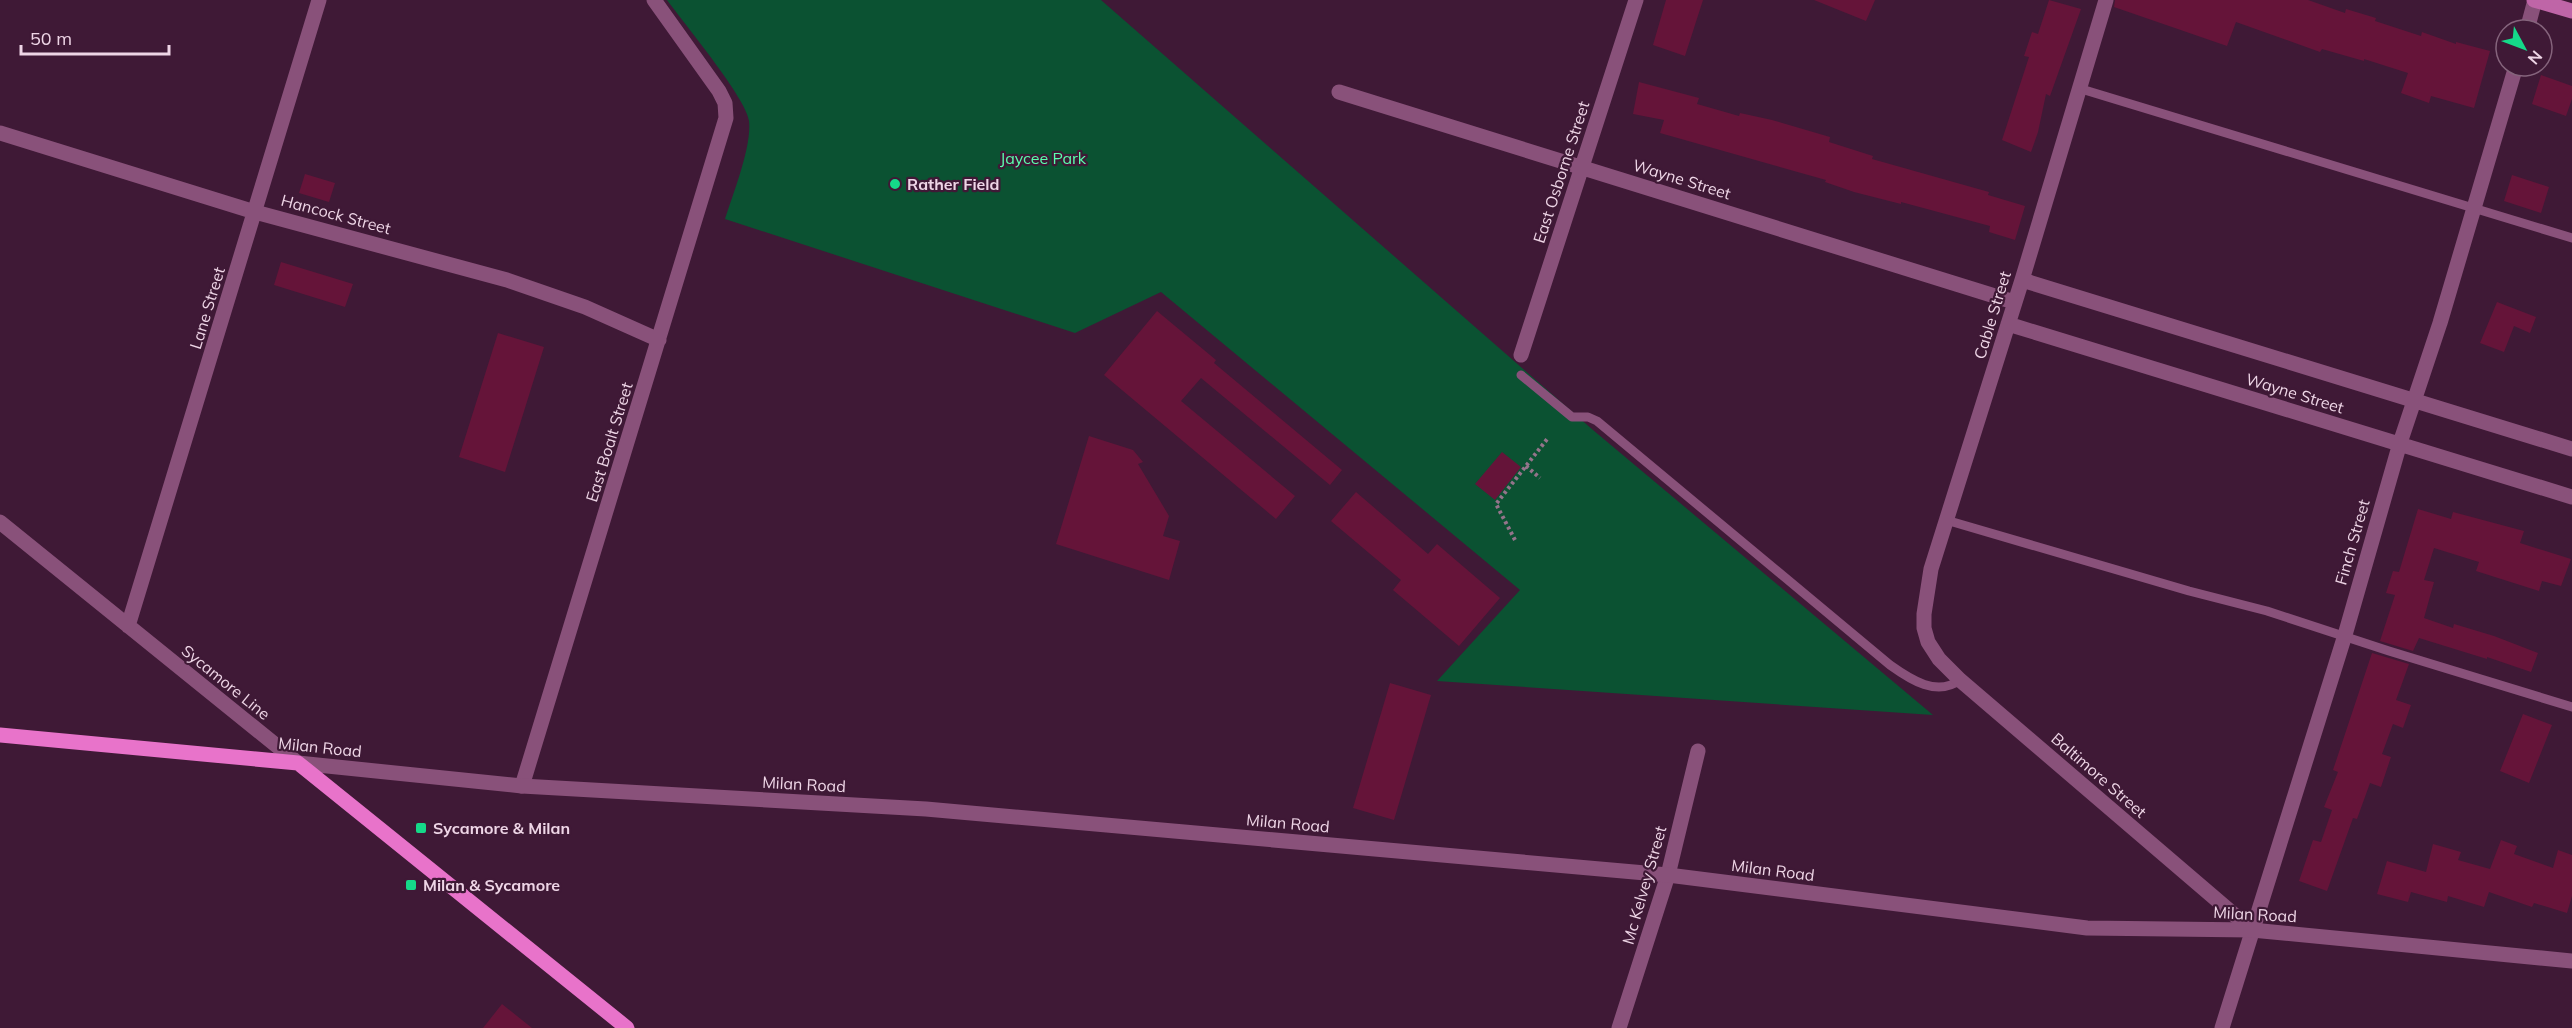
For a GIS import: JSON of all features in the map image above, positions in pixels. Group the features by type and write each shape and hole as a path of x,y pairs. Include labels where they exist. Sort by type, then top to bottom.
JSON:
{"main road":[{"path":"2534,0 2572,11"},
{"name":"Milan Road","path":"0,735 298,763"},
{"name":"Sycamore Line","path":"298,763 627,1028"}],"street":[{"name":"Lane Street","path":"128,626 319,0"},
{"name":"East Boalt Street","path":"522,786 726,118 726,107 719,91 654,0"},
{"name":"East Osborne Street","path":"1521,355 1636,0"},
{"name":"Cable Street","path":"1928,642 1924,628 1924,614 1931,569 2022,280 2106,0"},
{"path":"2530,18 2534,0"},
{"name":"Finch Street","path":"2222,1028 2345,635 2400,443 2440,322 2512,78"},
{"name":"Wayne Street","path":"1339,92 2014,302"},
{"name":"Hancock Street","path":"0,133 255,212 507,280 585,307 658,340"},
{"name":"Wayne Street","path":"2022,280 2572,449"},
{"name":"Wayne Street","path":"2008,324 2572,497"},
{"name":"Sycamore Line","path":"0,522 298,763"},
{"name":"Baltimore Street","path":"1928,642 1939,659 1960,680 2252,930"},
{"name":"Mc Kelvey Street","path":"1619,1028 1668,875 1698,750"},
{"name":"Milan Road","path":"298,763 522,786 926,809 1668,875 2087,928 2252,930 2572,960"}],"lane":[{"path":"2078,88 2572,238"},
{"path":"1521,375 1572,417 1588,417 1597,421 1890,665 1930,686 1951,687 1960,680"},
{"path":"1946,520 2189,591 2267,610 2389,651 2572,707"}],"path":[{"path":"1515,540 1496,504 1548,438"},
{"path":"1526,466 1540,478"}],"green space":[{"name":"Jaycee Park","path":"667,0 1101,0 1593,430 1933,715 1437,681 1520,590 1161,292 1075,333 725,219 745,156 749,121 738,96"}],"building":[{"path":"1666,0 1703,0 1685,56 1653,45"},
{"path":"1814,0 1875,0 1866,21"},
{"path":"2049,0 2081,9 2050,96 2046,94 2031,152 2002,140 2029,57 2024,56 2032,32 2038,34"},
{"path":"2115,0 2308,0 2345,13 2346,9 2376,18 2375,21 2421,36 2422,32 2456,44 2456,42 2490,51 2474,108 2431,96 2429,103 2401,93 2408,73 2364,59 2364,61 2322,49 2320,52 2236,22 2227,46 2114,7"},
{"path":"2540,78 2549,78 2572,86 2572,99 2566,116 2532,104"},
{"path":"1639,82 1699,98 1697,104 1739,116 1740,113 1772,120 1830,137 1829,142 1873,156 1872,159 1989,192 1988,195 2025,206 2015,240 1989,232 1990,226 1854,192 1825,182 1826,180 1660,133 1664,120 1633,114"},
{"path":"305,174 335,183 329,202 299,193"},
{"path":"2512,175 2549,187 2541,213 2504,201"},
{"path":"281,262 353,284 345,307 274,285"},
{"path":"2497,302 2536,317 2530,333 2514,326 2504,352 2480,343"},
{"path":"1157,311 1216,360 1214,363 1342,470 1330,485 1201,378 1181,401 1295,496 1276,519 1104,375"},
{"path":"498,333 544,347 505,472 459,457"},
{"path":"1089,436 1133,450 1143,462 1138,464 1169,516 1163,536 1180,541 1169,580 1056,544"},
{"path":"1502,452 1521,467 1495,500 1475,484"},
{"path":"1356,492 1428,554 1437,544 1500,598 1459,646 1393,590 1401,580 1331,521"},
{"path":"2418,509 2451,519 2453,512 2524,531 2520,543 2571,559 2561,586 2542,581 2539,591 2476,571 2479,562 2434,548 2424,580 2434,582 2424,618 2453,628 2454,624 2494,636 2538,653 2531,672 2419,638 2413,651 2380,641 2395,595 2386,593 2393,571 2399,572"},
{"path":"2372,653 2409,664 2396,700 2411,705 2403,728 2393,724 2382,754 2391,757 2381,787 2370,783 2357,819 2353,818 2327,891 2299,881 2313,840 2321,842 2332,810 2324,807 2338,772 2333,770"},
{"path":"1390,683 1431,695 1394,820 1353,808"},
{"path":"2523,714 2552,725 2529,783 2500,771"},
{"path":"2501,840 2517,846 2514,854 2553,868 2558,850 2572,855 2572,896 2567,913 2534,903 2532,907 2489,892 2484,907 2448,896 2447,902 2411,892 2408,902 2377,894 2387,861 2426,872 2433,844 2461,852 2458,860 2490,869"},
{"path":"502,1004 532,1028 483,1028"}],"place":[{"name":"Rather Field","path":"895,184"},
{"name":"Sycamore & Milan","path":"421,828"},
{"name":"Milan & Sycamore","path":"411,885"}]}
